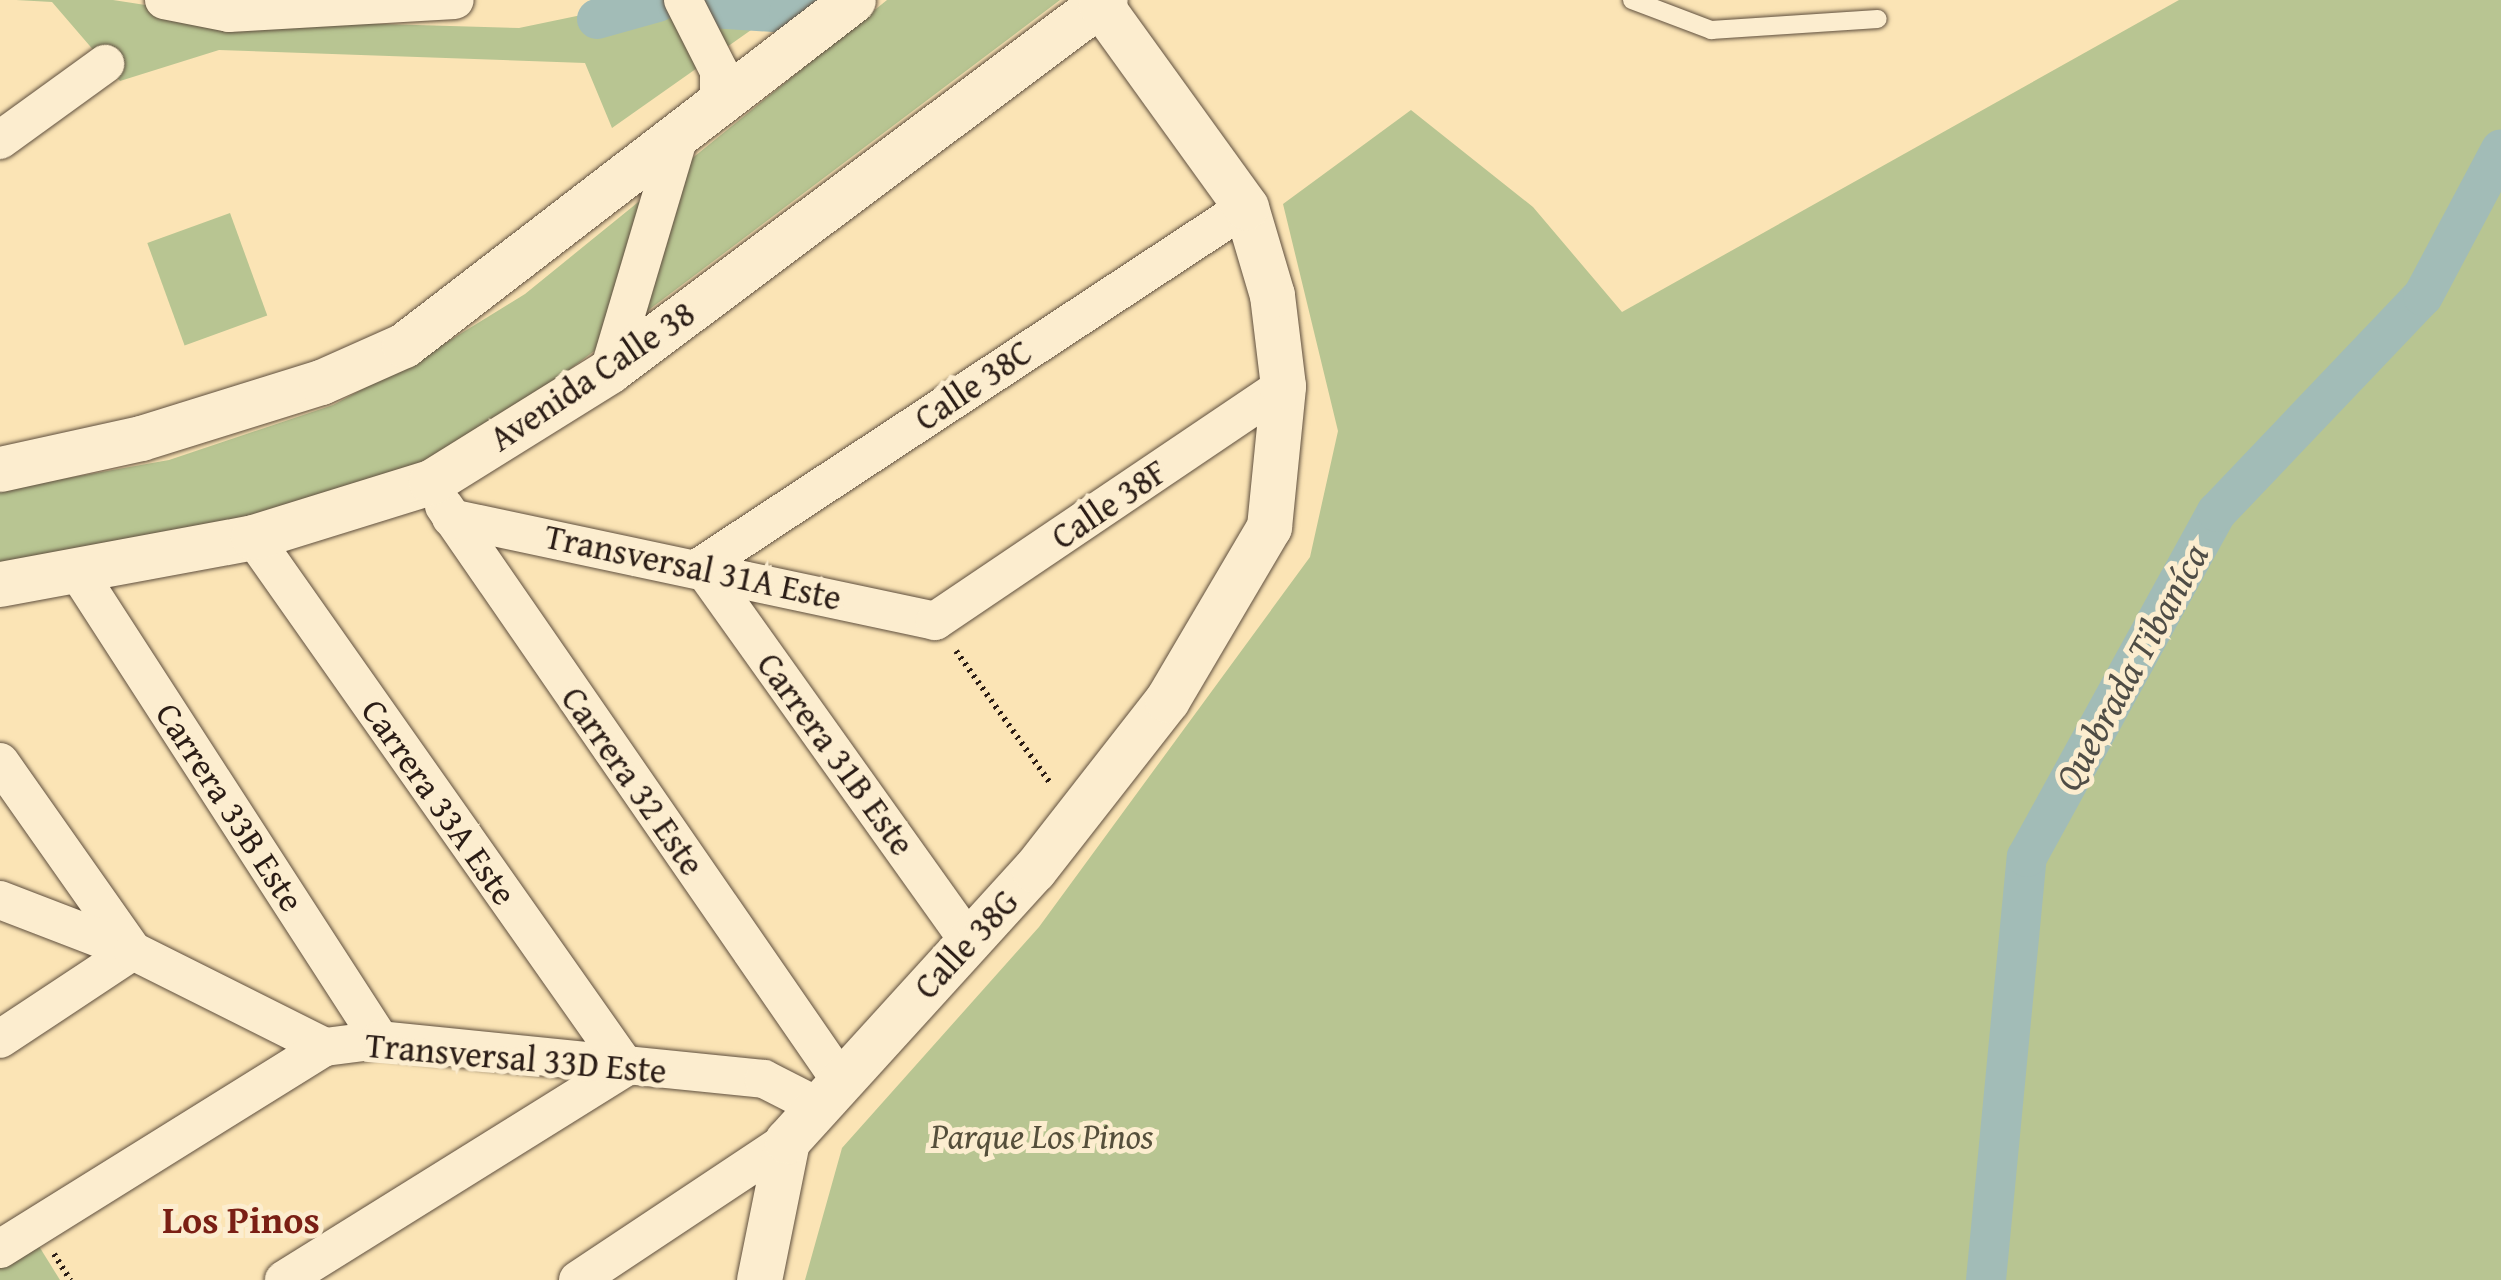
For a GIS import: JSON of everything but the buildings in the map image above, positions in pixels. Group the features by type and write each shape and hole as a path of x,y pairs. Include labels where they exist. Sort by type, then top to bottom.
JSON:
{"street":[{"path":"164,0 225,6 455,0"},
{"path":"683,0 719,71 718,105"},
{"path":"3,463 321,382 404,345 679,136 846,2"},
{"path":"1103,3 1246,206 1272,294 1284,386"},
{"name":"Avenida Calle 38","path":"0,584 79,574 441,500 1103,3"},
{"path":"0,140 105,64"},
{"path":"609,371 679,136"},
{"name":"Calle 38C","path":"701,566 1246,206"},
{"name":"Calle 38G","path":"578,1280 787,1141 827,1091 970,942 1074,818 1229,607 1269,527 1284,386"},
{"name":"Calle 38F","path":"935,621 1284,386"},
{"name":"Transversal 31A Este","path":"441,500 935,621"},
{"name":"Carrera 32 Este","path":"441,500 827,1091"},
{"name":"Carrera 33A Este","path":"253,537 626,1067"},
{"name":"Carrera 31B Este","path":"701,566 970,942"},
{"name":"Carrera 33B Este","path":"79,574 380,1040"},
{"path":"0,762 134,952 0,1039"},
{"name":"Transversal 33D Este","path":"0,900 134,952 325,1047 380,1040 764,1078 827,1091"},
{"path":"0,1249 325,1047"},
{"path":"284,1280 626,1067"},
{"path":"759,1280 787,1141"}],"lane":[{"path":"1632,0 1711,30 1878,19"}],"path":[{"path":"935,621 1074,818"}],"green space":[{"path":"16,0 113,0 243,20 519,28 620,7 761,23 612,128 585,63 219,50 120,81 52,2"},
{"path":"887,0 1060,0 565,373 426,464 137,550 0,566 0,490 169,460 333,405 426,355 525,294"},
{"name":"Parque Los Pinos","path":"2179,0 2501,0 2501,1280 805,1280 842,1148 1039,927 1310,557 1338,431 1283,204 1411,110 1533,207 1622,312"},
{"path":"230,213 267,315 185,346 147,243"},
{"path":"37,1243 60,1280 0,1280 0,1267"}],"waterway":[{"path":"711,8 789,13 816,0"},
{"path":"597,19 658,2"},
{"name":"Quebrada Tibaníca","path":"1986,1280 2027,857 2217,512 2423,296 2501,149"}],"district":[{"name":"Los Pinos","path":"241,1220"}]}
